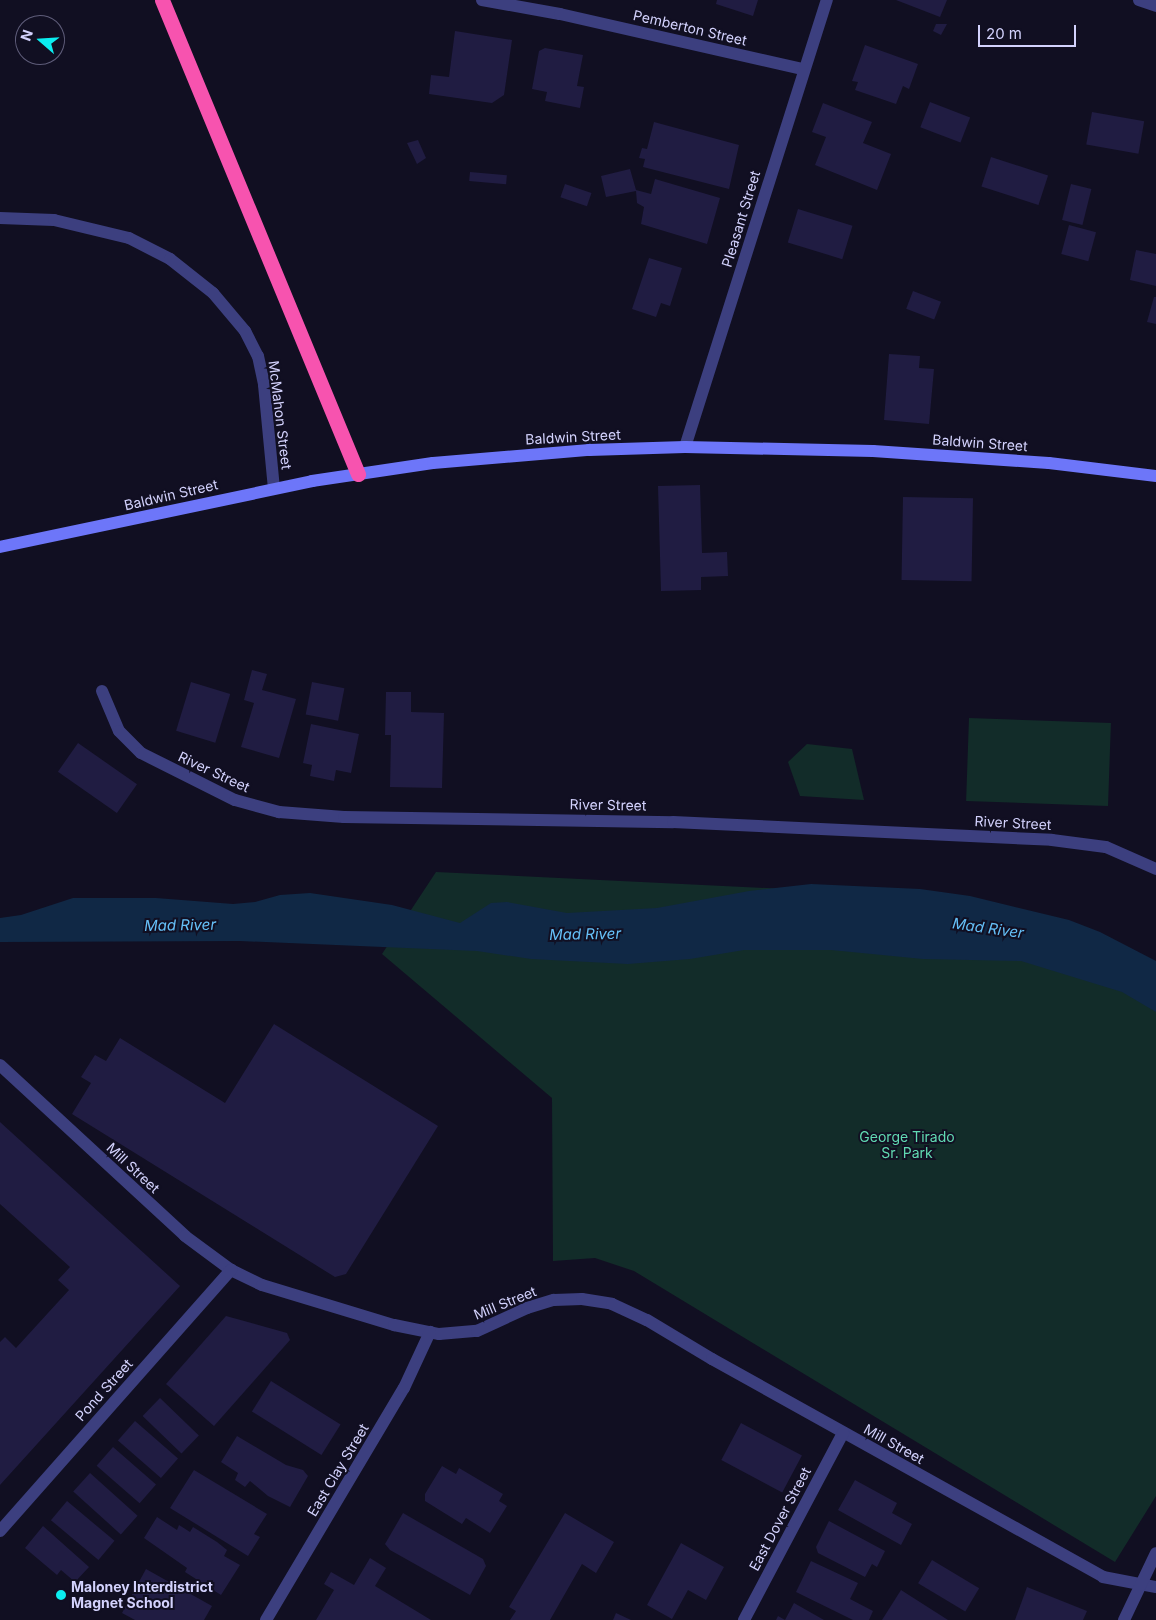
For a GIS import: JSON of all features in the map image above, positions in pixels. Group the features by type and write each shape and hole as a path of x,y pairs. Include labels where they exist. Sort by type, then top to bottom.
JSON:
{"highway":[{"path":"162,0 358,474"}],"main road":[{"name":"Baldwin Street","path":"0,547 274,488 358,474 537,454 685,447 948,456 1156,476"}],"street":[{"name":"Pemberton Street","path":"482,0 560,14 803,69"},
{"name":"Pleasant Street","path":"685,447 803,69 827,0"},
{"path":"1139,0 1156,6"},
{"name":"McMahon Street","path":"0,218 54,220 129,238 170,259 213,293 245,331 258,356 264,385 274,488"},
{"name":"River Street","path":"102,691 119,731 140,753 235,800 279,812 344,817 673,822 1052,840 1106,847 1156,869"},
{"name":"Mill Street","path":"0,1065 185,1236 231,1270 292,1295 394,1326 430,1332 459,1334 477,1331 527,1308 554,1300 597,1301 647,1320 843,1433 1103,1578 1156,1587"},
{"name":"Pond Street","path":"0,1531 231,1270"},
{"name":"East Clay Street","path":"266,1620 404,1388 430,1332"},
{"name":"East Dover Street","path":"744,1620 843,1433"},
{"path":"1124,1620 1139,1585 1156,1554"}],"green space":[{"path":"969,718 1111,723 1108,806 966,801"},
{"path":"807,744 852,749 864,800 800,796 788,762"},
{"name":"George Tirado Sr. Park","path":"436,872 849,892 1156,978 1156,1496 1115,1562 634,1271 595,1258 553,1261 552,1098 382,954"}],"water":[{"name":"Mad River","path":"811,884 920,889 970,896 1069,920 1100,932 1156,961 1156,1012 1122,992 1021,961 923,959 831,950 744,950 690,959 628,964 531,959 477,951 240,941 0,942 0,918 21,915 73,898 156,898 233,904 255,902 280,895 310,893 392,905 460,923 491,903 507,902 567,913 657,908 749,891"}],"building":[{"path":"717,0 758,0 753,16 716,4"},
{"path":"896,0 947,0 940,17"},
{"path":"936,24 947,24 941,35 933,31"},
{"path":"455,31 512,40 504,95 492,103 429,94 431,75 449,77"},
{"path":"865,45 918,64 909,89 903,86 896,104 855,90 858,82 852,81"},
{"path":"545,48 583,55 577,86 584,87 580,108 545,101 547,92 532,89 539,51"},
{"path":"930,102 970,117 960,143 920,127"},
{"path":"823,103 872,122 863,143 891,154 877,190 815,165 826,137 812,132"},
{"path":"1092,112 1144,121 1138,154 1086,144"},
{"path":"654,122 739,145 729,189 643,167 645,159 639,158 642,148 647,149"},
{"path":"418,140 426,158 417,164 407,143"},
{"path":"991,157 1048,176 1038,205 981,186"},
{"path":"630,169 636,190 651,194 655,179 720,198 707,244 641,224 644,207 637,203 636,191 606,197 601,176"},
{"path":"470,172 507,175 506,184 469,181"},
{"path":"565,184 591,193 587,206 560,197"},
{"path":"1071,184 1091,189 1082,225 1062,220"},
{"path":"798,209 853,226 842,259 788,242"},
{"path":"1069,225 1096,232 1088,261 1061,254"},
{"path":"1136,250 1156,254 1156,286 1130,280"},
{"path":"649,258 682,268 670,306 661,303 656,317 632,309"},
{"path":"913,291 941,302 934,319 906,309"},
{"path":"1154,297 1156,297 1156,324 1147,322"},
{"path":"889,354 920,356 919,368 934,369 929,424 884,420"},
{"path":"700,485 702,553 727,552 728,576 701,577 701,590 661,591 658,486"},
{"path":"903,497 973,498 972,581 902,580"},
{"path":"252,670 267,674 262,690 296,699 279,758 241,747 254,703 244,700"},
{"path":"191,682 230,694 215,743 176,731"},
{"path":"312,682 344,688 338,721 306,714"},
{"path":"386,692 411,692 411,712 444,713 442,788 390,787 391,735 385,735"},
{"path":"311,724 359,734 351,773 336,770 334,781 310,776 312,765 303,763"},
{"path":"78,743 137,784 117,813 58,772"},
{"path":"274,1024 438,1126 346,1274 335,1277 72,1114 91,1083 81,1077 95,1055 106,1061 120,1038 225,1103"},
{"path":"0,1122 180,1286 0,1485 0,1342 5,1337 16,1348 69,1290 58,1280 70,1267 0,1204"},
{"path":"226,1316 287,1333 290,1340 214,1426 166,1384"},
{"path":"271,1381 341,1424 321,1455 252,1412"},
{"path":"160,1398 199,1436 181,1453 143,1416"},
{"path":"135,1421 178,1458 161,1478 118,1441"},
{"path":"741,1423 802,1455 782,1492 721,1460"},
{"path":"237,1436 286,1465 303,1470 308,1476 290,1507 268,1496 250,1481 245,1487 235,1480 238,1473 221,1462"},
{"path":"113,1447 156,1484 140,1503 97,1466"},
{"path":"442,1466 456,1474 459,1468 503,1494 499,1501 507,1506 490,1533 466,1518 462,1524 425,1501 425,1494"},
{"path":"194,1470 267,1514 254,1534 260,1537 248,1556 170,1508"},
{"path":"90,1473 138,1516 121,1534 73,1492"},
{"path":"855,1480 897,1503 892,1513 912,1524 901,1545 838,1510"},
{"path":"67,1501 114,1541 98,1560 51,1520"},
{"path":"403,1513 483,1559 486,1566 470,1595 390,1550 385,1544"},
{"path":"565,1513 614,1542 596,1573 582,1564 550,1620 510,1620 516,1611 509,1607"},
{"path":"157,1517 177,1530 179,1525 190,1532 193,1527 227,1550 224,1556 240,1565 221,1595 185,1572 187,1568 144,1538"},
{"path":"829,1521 885,1551 877,1567 872,1564 865,1577 818,1553 816,1547"},
{"path":"43,1526 89,1567 75,1582 61,1570 57,1575 25,1548"},
{"path":"681,1543 724,1567 706,1600 688,1590 672,1619 647,1605"},
{"path":"370,1558 386,1568 375,1586 431,1620 316,1620 334,1590 324,1584 331,1572 354,1585"},
{"path":"932,1560 979,1588 965,1611 918,1583"},
{"path":"811,1561 858,1583 850,1599 873,1611 869,1620 853,1620 796,1592"},
{"path":"146,1569 212,1606 204,1620 135,1620 122,1613"},
{"path":"1027,1587 1087,1611 1083,1620 1015,1620"},
{"path":"901,1590 948,1620 882,1620"},
{"path":"794,1603 824,1620 785,1620"},
{"path":"616,1613 631,1620 613,1620"},
{"path":"778,1616 785,1620 776,1620"}],"place":[{"name":"Maloney Interdistrict Magnet School","path":"61,1595"}]}
